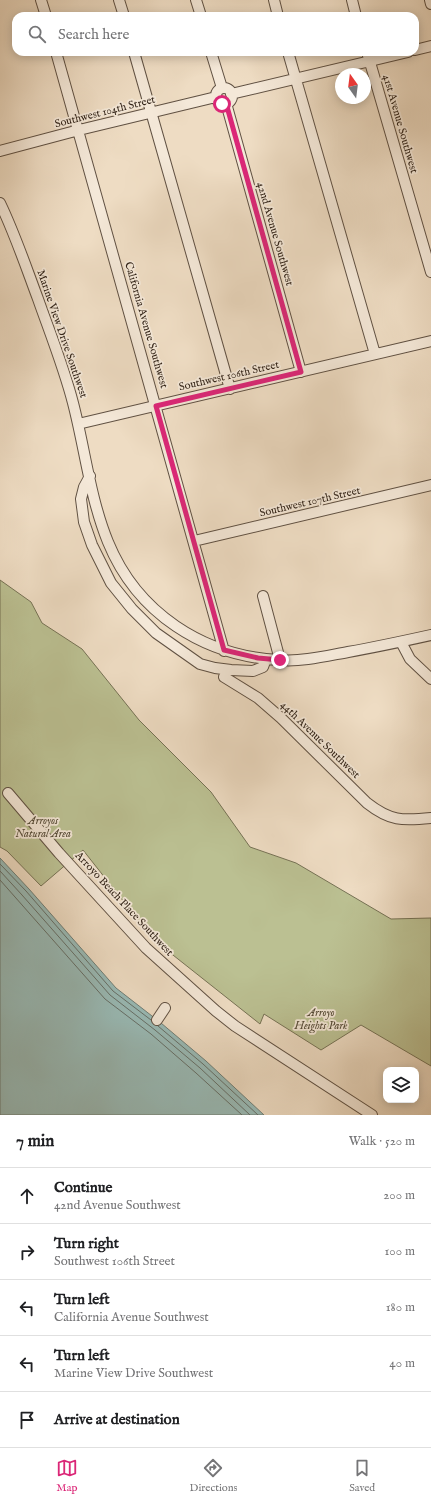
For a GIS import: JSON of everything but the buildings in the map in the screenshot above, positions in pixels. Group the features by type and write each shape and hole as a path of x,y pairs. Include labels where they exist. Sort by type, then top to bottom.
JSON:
{"street":[{"path":"41,0 45,12"},
{"path":"119,0 123,12"},
{"path":"196,0 200,12"},
{"path":"274,0 277,12"},
{"path":"352,0 355,12"},
{"path":"430,0 431,4"},
{"path":"419,49 431,46"},
{"name":"California Avenue Southwest","path":"57,56 224,650"},
{"path":"135,56 150,113 230,389"},
{"path":"212,56 220,103 226,103 231,100 231,94 228,90 219,93"},
{"path":"289,56 375,354"},
{"path":"231,94 296,78 368,57"},
{"name":"41st Avenue Southwest","path":"368,57 431,272"},
{"name":"Southwest 104th Street","path":"0,151 150,113 219,93"},
{"name":"42nd Avenue Southwest","path":"226,103 301,372"},
{"name":"Marine View Drive Southwest","path":"0,203 14,234 72,400 100,520 108,542 119,566 148,605 168,622 197,638 224,650 266,659 300,660 401,642 431,635"},
{"name":"Southwest 106th Street","path":"78,424 431,341"},
{"path":"90,476 84,487 81,499 84,522 92,545 111,583 132,609 156,632 200,664 220,669 253,671 263,667 266,659"},
{"name":"Southwest 107th Street","path":"194,541 431,486"},
{"path":"263,596 280,660"},
{"path":"401,642 410,659 431,679"},
{"name":"44th Avenue Southwest","path":"224,678 258,698 281,718 367,803 386,816 411,820 431,818"},
{"name":"Arroyo Beach Place Southwest","path":"8,793 59,853 146,948 216,1010 235,1026 372,1115"},
{"path":"157,1020 164,1008"}],"green space":[{"path":"0,580 31,602 42,623 82,649 139,720 211,792 250,847 296,863 391,919 431,918 431,1066 361,1025 321,1050 264,1014 260,1024 154,940 83,850 41,886 7,851 0,847"}],"water":[{"path":"0,858 116,988 206,1061 264,1115 0,1115"}],"route":[{"path":"222,104 226,103 301,372 156,406 224,650 258,658 280,660"}],"park label":[{"name":"Arroyos Natural Area","path":"43,827"},
{"name":"Arroyo Heights Park","path":"321,1019"}]}
